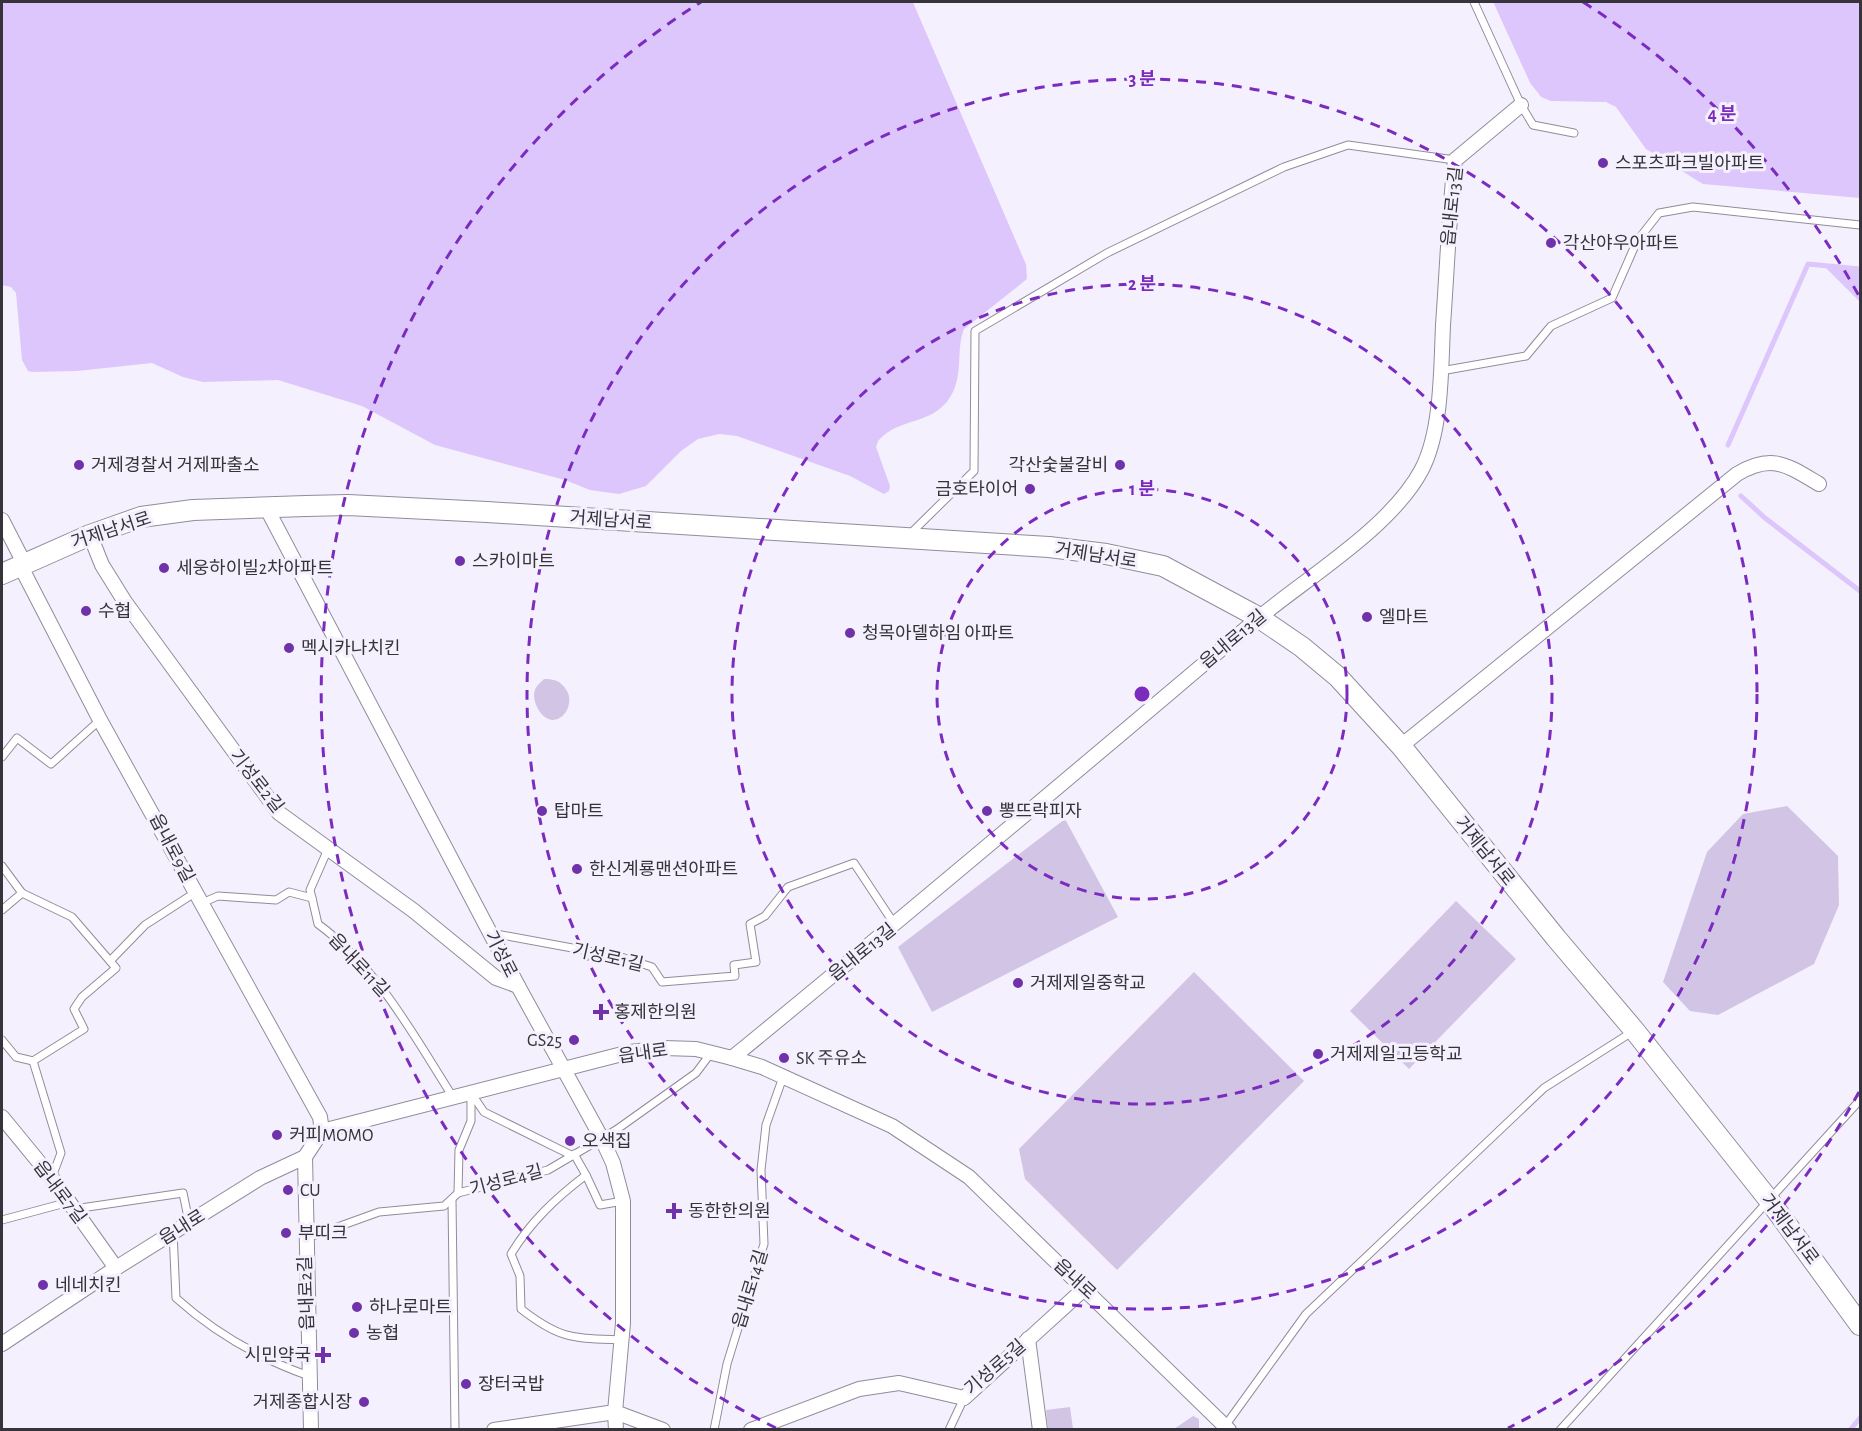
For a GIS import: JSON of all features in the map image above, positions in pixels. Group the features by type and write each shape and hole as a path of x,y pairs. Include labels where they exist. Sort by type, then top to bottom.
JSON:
{"main road":[{"name":"거제남서로","path":"2,574 90,535 141,517 193,510 348,505 1049,547 1106,554 1162,566 1258,617 1302,647 1338,677 1401,746 1556,938 1634,1030 1769,1200 1860,1325"}],"street":[{"name":"읍내로13길","path":"732,1058 895,925 1258,617 1322,569 1395,506 1409,491 1432,445 1441,371 1455,159 1521,105"},
{"path":"1401,746 1737,474 1764,462 1779,463 1819,484"},
{"name":"기성로","path":"266,507 613,1163 623,1201 622,1340 615,1412 616,1430"},
{"name":"읍내로9길","path":"2,520 100,720 320,1118 322,1131"},
{"name":"기성로2길","path":"90,535 102,565 125,602 279,813 414,911 496,978 518,986"},
{"name":"읍내로","path":"322,1131 630,1052 664,1048 696,1048 732,1058 783,1077 892,1126 969,1177 1226,1428"},
{"name":"읍내로7길","path":"2,1118 52,1178 116,1268"},
{"path":"305,1157 322,1131"},
{"name":"읍내로","path":"2,1344 116,1268 260,1178 305,1157"},
{"name":"읍내로2길","path":"305,1157 304,1239 311,1430"},
{"name":"기성로5길","path":"751,1430 869,1387 899,1383 964,1398 1085,1288"},
{"path":"1028,1339 1040,1430"},
{"path":"494,1430 615,1412 663,1430"}],"lane":[{"path":"1474,2 1521,105 1533,125 1575,133"},
{"path":"906,538 974,471 975,332 1107,253 1284,167 1348,145 1455,159"},
{"path":"1441,371 1526,356 1551,326 1612,298 1637,241 1659,213 1693,207 1860,225"},
{"path":"2,757 17,738 51,764 100,720"},
{"path":"110,961 145,925 199,898 218,896 276,900 289,892 312,898 310,890 328,849"},
{"name":"기성로1길","path":"491,933 621,957 652,967 662,982 735,976 734,965 756,962 750,924 765,916 788,887 854,863 895,925"},
{"path":"2,866 22,893 72,917 116,968 82,997 74,1009 84,1029 33,1060 16,1057 2,1040"},
{"path":"2,910 22,893"},
{"name":"읍내로11길","path":"312,898 318,924 339,939 393,1002 453,1097"},
{"path":"1226,1428 1306,1314 1544,1088 1634,1030"},
{"name":"기성로4길","path":"304,1239 379,1212 444,1206 458,1193 548,1170 616,1130 696,1073 711,1053"},
{"path":"33,1060 61,1153 52,1178"},
{"name":"읍내로14길","path":"714,1430 728,1364 764,1244 761,1170 766,1125 783,1077"},
{"path":"471,1092 484,1112 572,1155 586,1175 600,1205 623,1201"},
{"path":"458,1193 459,1150 471,1121 471,1092"},
{"path":"1560,1430 1860,1100"},
{"path":"586,1175 552,1201 524,1234 512,1254 520,1276 521,1309 561,1336 622,1340"},
{"path":"2,1220 71,1206 183,1192 189,1222"},
{"path":"452,1200 455,1430"},
{"path":"173,1232 176,1298 206,1324 267,1361 309,1376"},
{"path":"949,1430 964,1398"}],"shaded area":[{"path":"2,2 913,2 1026,264 1027,279 964,329 956,384 946,403 928,416 897,427 878,441 876,447 890,486 889,491 884,494 850,476 737,436 719,434 698,439 681,451 646,486 619,494 590,490 565,480 435,445 362,406 278,380 203,382 183,377 152,363 77,371 28,371 22,360 16,293 11,287 2,285"},
{"path":"1493,2 1860,2 1860,198 1703,184 1646,149 1616,107 1606,102 1551,101 1541,97 1530,83"},
{"path":"1823,265 1860,269 1860,302"},
{"path":"544,679 560,683 569,695 568,709 558,719 545,717 534,699 537,686"},
{"path":"1787,806 1838,856 1839,905 1814,964 1718,1015 1690,1011 1663,982 1707,852 1743,814"},
{"path":"1065,819 1118,917 932,1012 898,947"},
{"path":"1456,901 1516,959 1409,1069 1350,1011"},
{"path":"1194,972 1304,1081 1117,1270 1025,1179 1019,1149"},
{"path":"1070,1407 1073,1429 1048,1429 1046,1410"},
{"path":"1193,1416 1199,1419 1199,1429 1174,1429"}],"pier":[{"path":"913,2 917,2 1029,263 1026,264"},
{"path":"1490,2 1493,2 1530,83 1541,97 1538,98 1528,84"}],"waterway":[{"path":"1728,445 1808,264 1860,269"},
{"path":"1741,496 1765,518 1860,591"},
{"path":"1850,1430 1860,1418"}],"place":[{"name":"스포츠파크빌아파트","path":"1603,163"},
{"name":"각산야우아파트","path":"1551,243"},
{"name":"거제경찰서 거제파출소","path":"79,465"},
{"name":"각산숯불갈비","path":"1120,465"},
{"name":"금호타이어","path":"1030,489"},
{"name":"스카이마트","path":"460,561"},
{"name":"세웅하이빌2차아파트","path":"164,568"},
{"name":"수협","path":"86,611"},
{"name":"엘마트","path":"1367,617"},
{"name":"청목아델하임 아파트","path":"850,633"},
{"name":"멕시카나치킨","path":"289,648"},
{"name":"탑마트","path":"542,811"},
{"name":"뽕뜨락피자","path":"987,811"},
{"name":"한신계룡맨션아파트","path":"577,869"},
{"name":"거제제일중학교","path":"1018,983"},
{"name":"홍제한의원","path":"601,1012"},
{"name":"GS25","path":"574,1040"},
{"name":"거제제일고등학교","path":"1318,1054"},
{"name":"SK 주유소","path":"784,1058"},
{"name":"커피MOMO","path":"277,1135"},
{"name":"오색집","path":"570,1141"},
{"name":"CU","path":"288,1190"},
{"name":"동한한의원","path":"674,1211"},
{"name":"부띠크","path":"286,1233"},
{"name":"네네치킨","path":"43,1285"},
{"name":"하나로마트","path":"357,1307"},
{"name":"농협","path":"354,1333"},
{"name":"시민약국","path":"323,1355"},
{"name":"장터국밥","path":"466,1384"},
{"name":"거제종합시장","path":"364,1402"}]}
